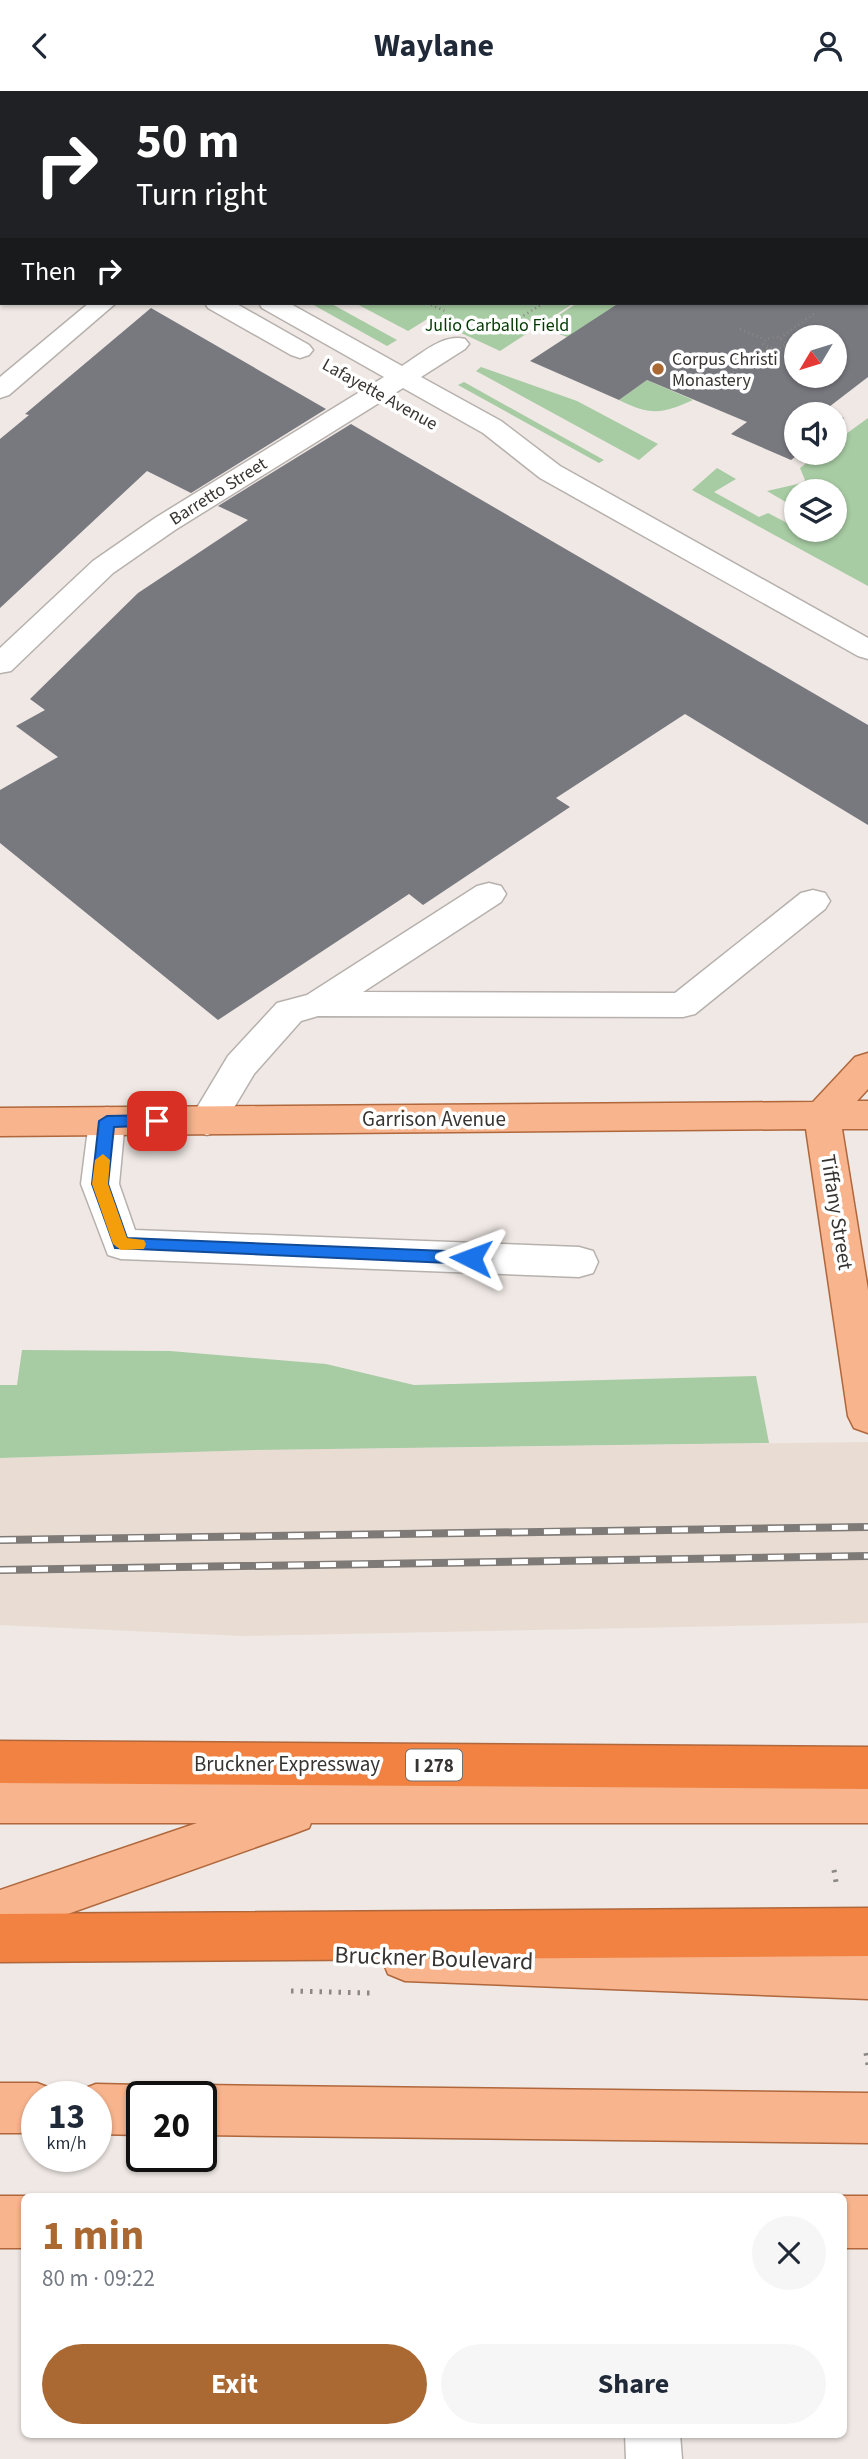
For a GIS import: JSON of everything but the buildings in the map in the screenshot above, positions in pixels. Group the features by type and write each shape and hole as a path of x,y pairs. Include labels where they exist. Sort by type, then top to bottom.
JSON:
{"highway":[{"name":"Bruckner Expressway","path":"0,1762 868,1769"},
{"path":"0,1939 868,1932"}],"main road":[{"path":"822,1116 868,1066"},
{"name":"Garrison Avenue","path":"0,1122 868,1115"},
{"name":"Tiffany Street","path":"822,1116 868,1416"},
{"path":"0,1801 868,1801"},
{"path":"0,1914 321,1802"},
{"name":"Bruckner Boulevard","path":"0,1939 868,1975"},
{"path":"0,2108 21,2108"},
{"path":"217,2110 868,2118"},
{"path":"0,2222 21,2222"},
{"path":"847,2222 868,2222"}],"street":[{"path":"0,390 102,305"},
{"name":"Lafayette Avenue","path":"221,305 325,363"},
{"name":"Lafayette Avenue","path":"275,305 492,427 550,472 868,650"},
{"name":"Barretto Street","path":"0,664 103,566 165,524 456,344"},
{"name":"Lafayette Avenue","path":"350,377 408,409"},
{"name":"Lafayette Avenue","path":"464,440 550,472"},
{"path":"318,1004 489,894"},
{"path":"207,1121 241,1065 289,1012 318,1004 683,1005 813,901"},
{"path":"107,1121 100,1184 121,1244 579,1262"},
{"path":"652,2438 654,2459"}],"path":[{"path":"508,325 541,305"},
{"path":"740,329 765,339 780,338 815,313"},
{"path":"780,338 784,341"},
{"path":"765,339 763,344 768,348 784,347"},
{"path":"733,372 768,348"},
{"path":"866,2053 868,2065"}],"shaded area":[{"path":"868,1442 868,1623 244,1636 0,1625 0,1458 255,1450"}],"green space":[{"path":"314,305 334,305 397,340 387,346"},
{"name":"Julio Carballo Field","path":"359,305 571,305 500,351 429,318 408,331"},
{"path":"574,305 645,305 625,318 567,337 541,327"},
{"path":"481,367 577,401 658,444 639,460 476,371"},
{"path":"647,380 693,400 673,408 648,411 619,400"},
{"path":"464,382 604,460 599,463 458,385"},
{"path":"868,418 868,586 787,542 847,542 847,479 805,479 800,468 804,465 847,465 847,433"},
{"path":"717,468 736,479 714,492 759,517 768,513 784,521 784,540 692,490"},
{"path":"784,487 784,501 767,491"},
{"path":"22,1350 170,1351 326,1364 414,1385 756,1376 769,1443 255,1450 0,1458 0,1385 17,1385"}],"railway":[{"path":"0,1540 868,1527"},
{"path":"0,1570 868,1556"}],"slow traffic":[{"path":"103,1160 100,1184 121,1244 139,1244"}],"place":[{"name":"Corpus Christi Monastery","path":"658,369"}],"route":[{"path":"157,1121 107,1121 100,1184 121,1244 471,1258"}]}
